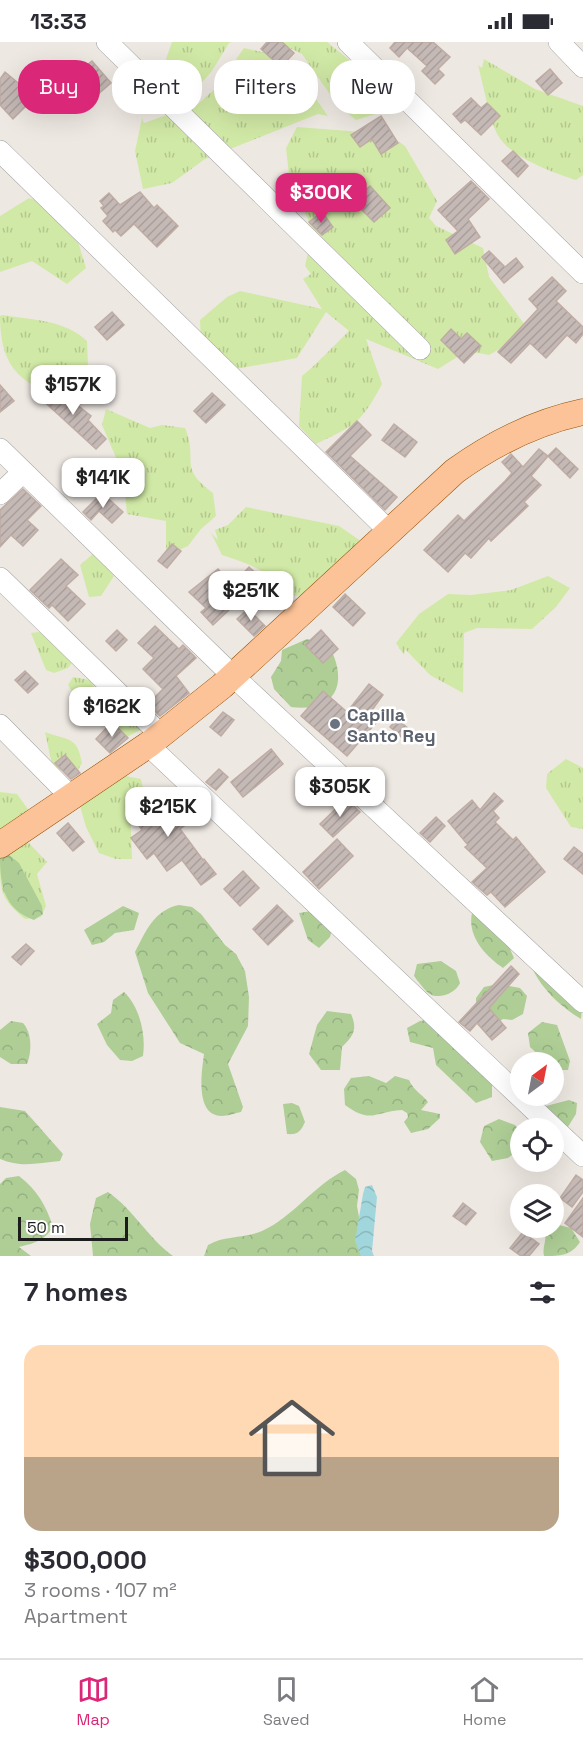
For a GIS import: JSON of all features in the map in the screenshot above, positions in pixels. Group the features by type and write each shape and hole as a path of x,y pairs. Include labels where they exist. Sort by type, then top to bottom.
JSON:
{"main road":[{"path":"0,845 155,740 233,676 455,471 479,453 534,426 583,412"}],"street":[{"path":"107,42 420,349"},
{"path":"348,42 583,273"},
{"path":"559,42 583,67"},
{"path":"0,151 390,531"},
{"path":"0,449 233,676 583,1002"},
{"path":"0,494 23,472"},
{"path":"0,578 155,740 583,1156"},
{"path":"0,725 72,798"}],"green space":[{"path":"172,42 232,42 229,43 219,60 214,60 214,68 202,82 202,60 166,60"},
{"path":"278,42 327,42 349,60 330,60 330,94 318,77 318,60 306,60 302,54"},
{"path":"244,48 271,54 278,60 236,60"},
{"path":"484,59 535,89 583,106 583,175 576,180 556,173 523,158 499,137 478,65 482,68"},
{"path":"214,90 214,114 318,114 205,159 172,183 143,189 135,151 142,118 144,123 170,114 202,114 202,100"},
{"path":"318,102 328,116 318,114"},
{"path":"348,114 376,114 356,120"},
{"path":"297,127 388,134 405,146 437,201 429,218 436,226 483,248 489,277 525,325 519,338 489,355 467,351 438,369 366,339 382,384 356,422 316,444 299,426 302,376 349,331 326,312 297,358 230,370 201,346 200,320 227,297 240,291 322,309 303,279 311,274 305,266 310,243 309,222 289,175 286,148"},
{"path":"29,198 61,208 72,222 86,268 67,284 32,261 0,272 0,216"},
{"path":"0,316 59,325 87,341 89,391 86,404 35,386 13,368 6,355 2,338"},
{"path":"106,409 150,428 162,425 185,428 189,439 192,470 202,484 213,493 216,516 201,529 188,546 166,556 166,521 127,514 123,474 102,425"},
{"path":"246,507 339,526 371,548 335,598 286,595 273,579 258,569 222,555 211,533 218,540 215,530 228,525"},
{"path":"94,553 114,576 101,596 89,597 80,565"},
{"path":"548,576 570,588 556,607 532,629 477,628 464,633 463,693 430,675 405,649 404,655 396,643 419,614 448,594 471,595 511,590"},
{"path":"39,632 49,635 72,663 68,668 54,673 46,670 31,633"},
{"path":"307,639 328,644 338,670 338,682 335,692 320,705 307,708 291,707 274,689 271,677 281,661 282,650"},
{"path":"73,677 90,680 99,695 79,703 68,685"},
{"path":"107,694 142,729 125,738 110,733 103,719"},
{"path":"45,732 74,743 82,763 78,770 59,770 52,765"},
{"path":"566,759 583,768 583,829 571,827 546,788 547,774"},
{"path":"126,776 141,779 144,795 130,806 132,859 116,859 99,853 86,827 80,806 105,785"},
{"path":"0,792 17,794 35,819 0,830"},
{"path":"26,840 47,862 37,874 46,906 41,917 25,919 3,893 0,860"},
{"path":"8,854 19,863 42,906 43,914 34,920 16,909 5,894 0,855"},
{"path":"179,905 192,907 201,914 225,945 236,954 245,971 249,997 248,1026 228,1064 243,1107 241,1112 227,1116 213,1114 207,1109 203,1101 201,1081 204,1054 180,1043 148,993 135,952 152,922 163,912"},
{"path":"123,906 139,913 134,930 115,933 104,942 92,945 84,930"},
{"path":"318,910 332,930 330,937 319,948 308,940 299,913"},
{"path":"472,913 506,940 514,958 503,968 479,945 472,930"},
{"path":"524,946 583,998 581,1019 561,1005 545,989 533,969"},
{"path":"441,961 456,971 460,983 450,993 441,996 431,995 414,976 417,964"},
{"path":"498,984 520,988 527,996 523,1014 512,1020 503,1019 497,1023 476,1008 476,998 484,987"},
{"path":"124,992 138,1013 144,1039 143,1056 132,1061 120,1060 107,1045 97,1024 111,1013 113,1000"},
{"path":"327,1011 351,1014 354,1024 353,1032 342,1047 340,1070 321,1070 309,1054 317,1025"},
{"path":"440,1017 492,1084 492,1097 476,1103 436,1065 433,1048 410,1042 407,1028 420,1021"},
{"path":"11,1021 23,1023 30,1037 30,1054 27,1064 11,1064 0,1057 0,1030"},
{"path":"542,1022 557,1025 570,1061 568,1070 564,1070 564,1052 535,1052 530,1047 528,1033"},
{"path":"369,1076 386,1083 395,1076 409,1080 428,1102 421,1110 440,1114 440,1118 428,1129 411,1133 404,1122 408,1117 407,1113 402,1110 373,1115 354,1111 345,1105 344,1089 351,1078"},
{"path":"569,1100 577,1103 576,1114 566,1130 564,1118 548,1118 546,1106 564,1106 564,1101"},
{"path":"292,1103 299,1106 305,1122 299,1132 287,1134 283,1104"},
{"path":"0,1107 25,1111 63,1154 60,1161 22,1164 0,1159"},
{"path":"499,1119 510,1123 510,1156 492,1161 480,1142 484,1126"},
{"path":"345,1170 356,1179 359,1190 357,1206 366,1256 204,1256 208,1245 214,1242 262,1231 273,1225 323,1184"},
{"path":"19,1176 40,1198 53,1227 39,1241 19,1247 31,1256 0,1256 0,1184 6,1178"},
{"path":"108,1192 126,1207 156,1241 173,1256 93,1256 90,1224 96,1198"},
{"path":"564,1226 571,1228 580,1242 577,1247 565,1254 544,1256 545,1238 564,1238"}],"water":[{"path":"372,1185 377,1197 372,1251 374,1256 361,1256 355,1241 365,1187"}],"building":[{"path":"267,42 282,42 294,53 288,60 273,60 261,49"},
{"path":"395,42 433,42 450,57 438,69 444,75 435,84 422,71 427,66 407,48 399,57 390,48"},
{"path":"550,69 562,83 548,95 536,81"},
{"path":"100,70 111,83 100,93"},
{"path":"5,72 18,83 18,114 13,119 0,105 0,79"},
{"path":"471,98 481,108 487,103 500,116 481,135 465,120 461,123 453,114"},
{"path":"381,116 398,143 381,154 372,139 360,147 351,135"},
{"path":"513,151 528,166 518,177 502,161"},
{"path":"471,181 489,199 468,219 480,237 455,254 446,240 458,231 438,210"},
{"path":"370,186 390,208 374,222 362,210 366,205 358,197"},
{"path":"140,192 154,208 157,205 178,226 157,247 134,224 121,236 115,230 113,232 103,221 108,216 101,208 104,206 100,201 109,193 120,205"},
{"path":"322,212 333,227 322,235 309,222"},
{"path":"489,251 505,267 516,258 523,267 504,283 482,257"},
{"path":"552,277 566,291 556,301 583,327 583,334 576,343 567,335 546,358 530,343 511,363 498,352 538,309 529,299"},
{"path":"112,312 124,325 107,340 95,327"},
{"path":"451,329 461,339 467,333 481,346 464,363 441,340"},
{"path":"49,384 74,407 76,404 91,416 88,420 106,439 96,449 38,396"},
{"path":"0,385 14,401 0,412"},
{"path":"212,393 225,405 206,423 194,411"},
{"path":"357,421 371,435 350,456 397,497 385,510 326,452"},
{"path":"394,424 417,442 405,457 382,440"},
{"path":"556,448 578,469 570,478 548,456"},
{"path":"539,449 548,456 531,476 541,485 524,502 528,506 491,541 489,538 471,558 465,553 448,572 424,550 458,515 464,521 505,481 512,473 502,462 511,454 523,467"},
{"path":"23,489 41,506 27,520 38,530 23,546 11,535 0,547 0,510"},
{"path":"102,493 123,512 112,523 99,511 91,520 83,512"},
{"path":"172,544 181,551 167,568 158,561"},
{"path":"61,559 78,575 66,586 85,604 68,621 52,605 49,608 30,590"},
{"path":"249,567 268,585 255,599 236,581"},
{"path":"218,569 236,589 221,601 229,610 213,625 201,612 206,608 189,592"},
{"path":"345,594 365,613 353,626 333,607"},
{"path":"248,609 265,626 254,636 237,619"},
{"path":"155,626 179,649 183,645 196,658 176,676 189,693 160,716 148,704 163,689 143,669 154,658 138,643"},
{"path":"117,630 127,640 116,651 106,641"},
{"path":"321,630 338,649 323,663 305,645"},
{"path":"25,671 38,684 28,693 15,680"},
{"name":"Capilla Santo Rey","path":"369,684 383,695 372,710 381,717 347,756 301,716 323,691 347,712"},
{"path":"223,712 234,720 221,736 210,727"},
{"path":"397,719 416,735 408,743 390,727"},
{"path":"112,722 128,738 110,753 96,739"},
{"path":"271,749 283,764 243,797 231,782"},
{"path":"65,755 80,773 71,779 55,763"},
{"path":"219,769 228,777 216,790 206,782"},
{"path":"494,793 503,801 493,811 499,818 495,822 513,840 516,837 545,872 505,907 491,892 487,895 472,882 487,868 465,847 468,845 448,821 472,800 480,810"},
{"path":"143,795 149,804 154,800 167,816 185,803 195,818 180,829 216,874 201,885 182,860 167,871 154,853 147,859 131,838 142,830 126,807"},
{"path":"346,799 360,812 333,837 320,824"},
{"path":"436,817 445,826 430,842 420,833"},
{"path":"68,823 84,842 73,851 57,833"},
{"path":"337,839 353,856 319,889 303,872"},
{"path":"574,847 583,854 583,874 564,859"},
{"path":"243,871 259,888 240,906 224,889"},
{"path":"277,905 293,921 268,945 253,929"},
{"path":"26,944 34,951 21,965 12,957"},
{"path":"511,966 519,974 489,1008 506,1028 492,1040 477,1023 470,1031 459,1022"},
{"path":"576,1175 583,1180 583,1192 572,1207 564,1201 564,1192"},
{"path":"583,1198 583,1237 565,1223"},
{"path":"463,1203 476,1213 466,1225 453,1216"},
{"path":"518,1238 531,1238 539,1244 529,1256 521,1256 510,1248"}],"place":[{"name":"Capilla Santo Rey","path":"335,724"}]}
